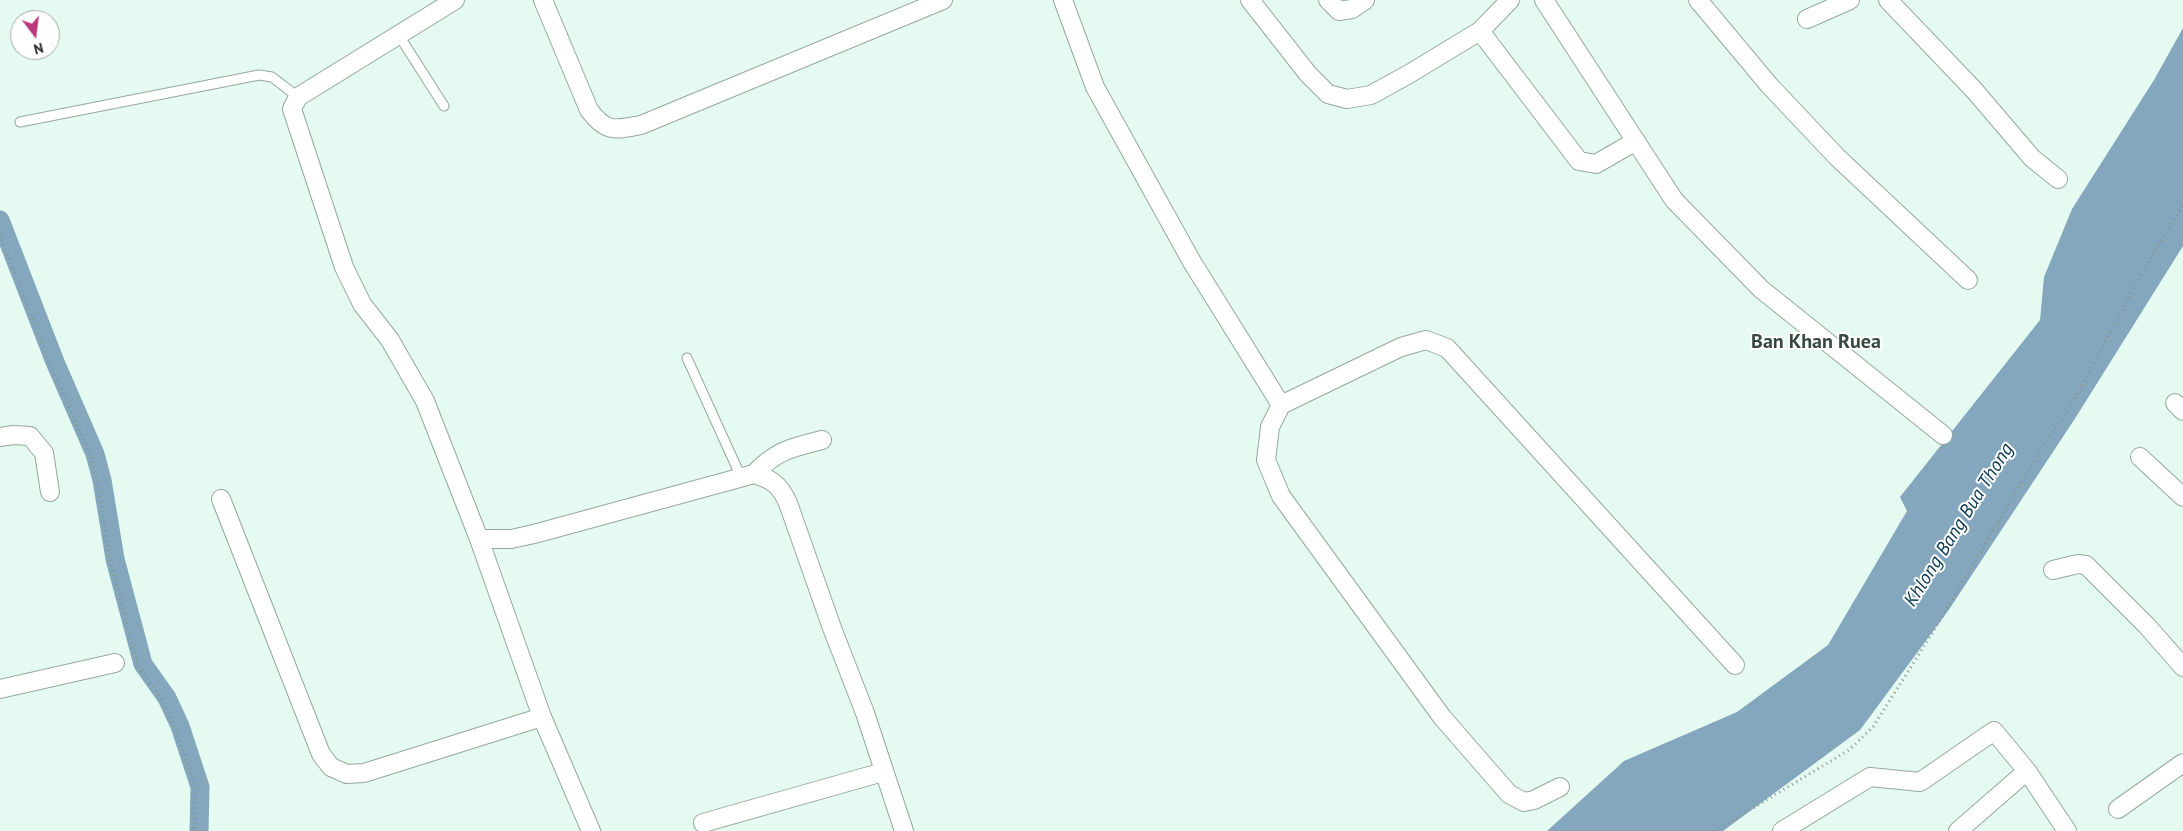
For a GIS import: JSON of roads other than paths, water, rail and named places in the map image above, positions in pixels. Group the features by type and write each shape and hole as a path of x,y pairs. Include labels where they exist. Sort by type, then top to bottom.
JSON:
{"street":[{"path":"455,0 298,97 292,109 344,267 362,304 390,340 424,401 479,539 542,717 591,831"},
{"path":"543,0 589,110 599,123 615,130 641,125 943,0"},
{"path":"1063,0 1095,87 1192,262 1281,405"},
{"path":"1250,0 1308,74 1328,94 1347,99 1371,95 1480,31 1510,0"},
{"path":"1328,0 1339,11 1352,9 1365,0"},
{"path":"1544,0 1674,200 1761,289 1943,435"},
{"path":"1698,0 1769,85 1837,157 1968,280"},
{"path":"1807,19 1850,0"},
{"path":"1888,0 1974,90 2032,158 2058,180"},
{"path":"1480,31 1579,161 1596,164 1636,141"},
{"path":"1560,787 1534,800 1524,802 1509,794 1442,717 1281,496 1266,460 1270,427 1281,405 1401,346 1426,340 1447,348 1735,665"},
{"path":"0,437 13,435 30,436 44,453 50,492"},
{"path":"747,476 782,450 822,440"},
{"path":"2140,457 2183,497"},
{"path":"479,539 511,538 534,534 747,476 772,479 782,490 788,502 832,628 865,713 904,831"},
{"path":"221,499 303,712 321,754 331,767 347,774 364,773 542,717"},
{"path":"2053,570 2078,564 2086,565 2148,627 2183,667"},
{"path":"0,690 115,663"},
{"path":"1782,831 1870,777 1920,782 1994,732 2027,772 2067,831"},
{"path":"2118,809 2183,763"},
{"path":"703,823 883,772"},
{"path":"1958,831 2027,772"}],"lane":[{"path":"398,34 444,106"},
{"path":"20,122 259,75 272,77 298,97"},
{"path":"687,358 747,476"}],"water":[{"name":"Khlong Bang Bua Thong","path":"2183,28 2183,246 2076,417 1948,611 1860,730 1723,831 1547,831 1624,761 1737,712 1828,645 1907,511 1900,497 2040,320 2044,277 2072,209 2154,80"}],"waterway":[{"path":"0,220 55,362 95,454 102,480 115,559 143,664 167,698 180,726 200,787 199,831"}],"district":[{"name":"Ban Khan Ruea","path":"1816,342"}]}
